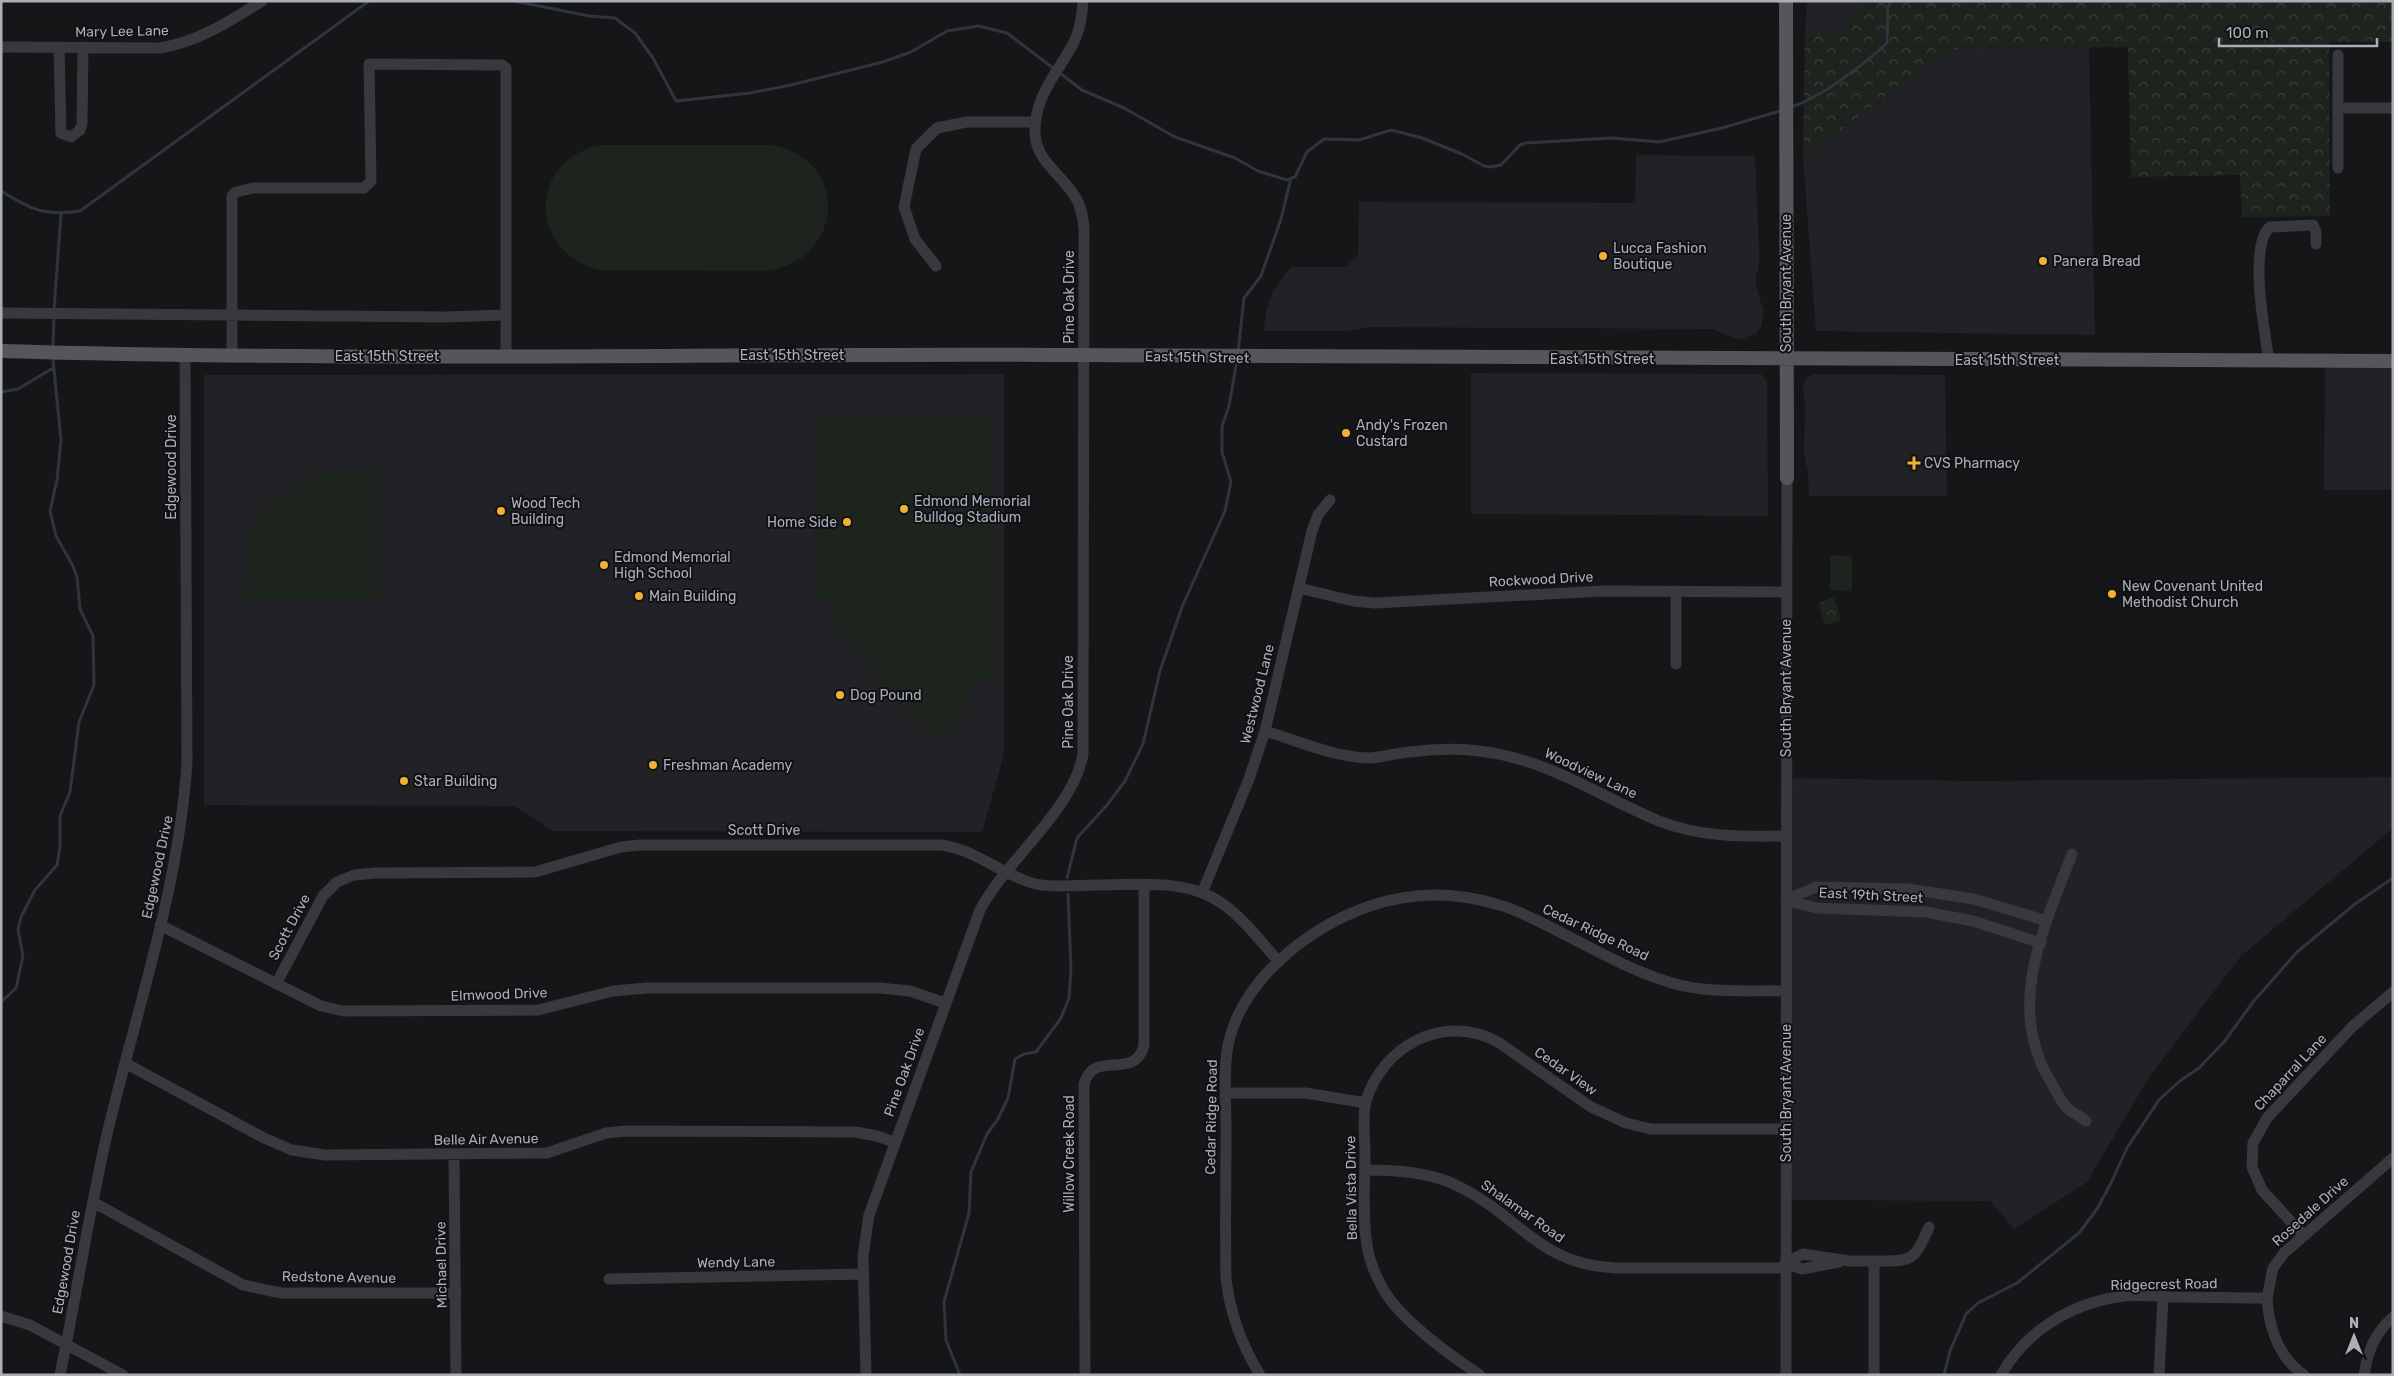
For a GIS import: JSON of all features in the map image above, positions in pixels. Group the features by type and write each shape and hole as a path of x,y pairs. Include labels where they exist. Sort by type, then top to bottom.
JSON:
{"main road":[{"name":"South Bryant Avenue","path":"1786,1 1787,478"},
{"name":"East 15th Street","path":"1,351 232,356 1083,355 1786,360 2393,361"}],"street":[{"name":"Mary Lee Lane","path":"1,47 160,48 175,46 213,31 262,1"},
{"name":"Pine Oak Drive","path":"866,1375 864,1240 869,1215 894,1142 980,910 1004,872 1063,800 1079,774 1084,754 1084,230 1081,210 1067,185 1048,167 1035,136 1035,122 1047,83 1073,45 1082,14 1083,1"},
{"path":"59,47 61,133 71,137 80,130 82,124 83,47"},
{"path":"2338,55 2338,168"},
{"path":"232,356 234,316 232,196 236,192 253,188 364,188 368,185 371,181 369,64 502,66 506,68 506,357"},
{"path":"2338,108 2393,108"},
{"path":"936,266 915,239 904,207 916,149 937,128 966,122 1035,122"},
{"path":"2269,362 2260,292 2259,258 2266,230 2270,226 2313,225 2316,232 2316,244"},
{"path":"1,313 446,317 505,315"},
{"name":"Edgewood Drive","path":"60,1375 93,1202 180,837 187,762 185,355"},
{"name":"South Bryant Avenue","path":"1786,1375 1787,478"},
{"name":"Westwood Lane","path":"1202,893 1249,779 1265,731 1312,530 1318,515 1330,500"},
{"name":"Rockwood Drive","path":"1298,588 1353,601 1375,603 1603,591 1787,592"},
{"path":"1676,592 1676,664"},
{"name":"Woodview Lane","path":"1265,731 1344,755 1363,758 1444,749 1501,754 1530,762 1571,778 1660,821 1711,834 1735,837 1786,836"},
{"name":"Scott Drive","path":"276,984 326,892 337,882 354,875 375,873 535,872 621,847 640,845 942,845 976,854 1004,872 1038,885 1176,886 1202,893 1228,908 1280,962"},
{"path":"2072,854 2047,921 2041,943 2028,996 2029,1022 2040,1063 2066,1107 2086,1120"},
{"name":"Willow Creek Road","path":"1085,1375 1084,1084 1087,1075 1092,1069 1102,1065 1129,1064 1138,1058 1144,1046 1144,885"},
{"name":"East 19th Street","path":"1786,900 1816,887 1908,889 1974,899 2047,921"},
{"name":"Cedar Ridge Road","path":"1260,1375 1236,1330 1229,1302 1226,1278 1226,1093 1228,1045 1236,1020 1258,983 1313,935 1350,914 1371,905 1403,898 1438,895 1459,896 1498,904 1519,912 1620,961 1673,983 1710,990 1786,991"},
{"name":"East 19th Street","path":"1786,900 1816,908 1926,912 1973,921 2041,943"},
{"name":"Elmwood Drive","path":"160,925 321,1006 343,1011 538,1010 614,991 647,988 879,988 910,991 945,1003"},
{"name":"Chaparral Lane","path":"2303,1235 2259,1184 2252,1167 2253,1143 2267,1118 2352,1027 2393,992"},
{"name":"Cedar View","path":"1366,1103 1382,1069 1406,1045 1430,1034 1465,1031 1482,1035 1498,1042 1591,1107 1626,1123 1661,1129 1787,1129"},
{"name":"Belle Air Avenue","path":"125,1063 264,1138 292,1150 325,1155 546,1153 612,1132 855,1132 877,1136 894,1142"},
{"path":"1226,1093 1306,1093 1366,1103"},
{"name":"Bella Vista Drive","path":"1366,1103 1367,1245 1372,1267 1383,1290 1395,1305 1462,1363 1480,1375"},
{"name":"Michael Drive","path":"454,1154 456,1375"},
{"name":"Rosedale Drive","path":"2267,1298 2273,1268 2284,1253 2393,1158"},
{"name":"Shalamar Road","path":"1365,1170 1416,1172 1440,1178 1462,1187 1549,1250 1574,1261 1592,1266 1616,1268 1785,1266 1802,1269 1849,1260 1909,1259 1918,1251 1929,1227"},
{"name":"Redstone Avenue","path":"93,1202 243,1284 281,1293 456,1293"},
{"path":"1874,1261 1874,1375"},
{"name":"Wendy Lane","path":"608,1280 864,1274"},
{"name":"Ridgecrest Road","path":"2001,1375 2025,1343 2055,1319 2081,1307 2120,1296 2267,1298"},
{"path":"2159,1375 2163,1296"},
{"path":"2267,1298 2268,1315 2276,1342 2284,1356 2304,1375"},
{"path":"1,1316 19,1320 123,1375"},
{"path":"2364,1375 2370,1347 2376,1335 2393,1318"}],"shaded area":[{"path":"1807,1 1864,1 1841,34 1805,34"},
{"path":"2089,47 2095,335 1816,331 1803,157 1952,49"},
{"path":"1636,155 1755,156 1759,265 1755,282 1764,313 1761,327 1757,333 1741,339 1712,329 1369,327 1349,331 1263,331 1273,291 1291,267 1346,267 1358,255 1359,202 1635,203"},
{"path":"2325,361 2393,361 2393,490 2324,490"},
{"path":"1471,373 1761,374 1767,381 1768,516 1471,514"},
{"name":"Edmond Memorial High School","path":"1004,374 1004,754 982,832 553,831 515,806 204,805 204,375"},
{"path":"1813,374 1945,375 1947,496 1809,496 1808,470 1804,454 1805,406 1803,386 1805,380"},
{"path":"2393,777 2393,828 2241,956 2148,1079 2087,1182 2014,1229 1990,1201 1786,1200 1785,778 1973,781"}],"green space":[{"path":"1864,1 2393,1 2393,42 2329,42 2330,216 2242,217 2240,175 2131,177 2128,47 1952,49 1803,157 1805,34 1841,34"},
{"path":"601,145 771,145 797,154 815,169 825,188 828,209 823,230 811,249 792,263 765,271 600,270 576,260 559,245 549,227 546,206 549,186 560,168 577,154"},
{"name":"Edmond Memorial Bulldog Stadium","path":"993,418 996,681 977,680 951,740 947,743 928,735 898,701 876,690 879,682 871,678 873,669 853,643 843,643 843,628 832,627 832,600 814,599 814,419"},
{"path":"336,470 380,470 380,599 244,601 245,560 249,536 254,524 270,502 292,485 317,474"},
{"path":"1830,555 1852,556 1852,591 1830,590"},
{"path":"1834,597 1841,620 1825,625 1818,603"}],"waterway":[{"path":"1,191 21,203 38,210 56,213 80,211 369,1"},
{"path":"514,1 589,16 615,18 635,33 653,58 676,101 750,93 791,85 883,62 911,52 947,31 978,26 1007,33 1082,90 1124,108 1175,137 1235,158 1258,171 1287,180 1295,177 1307,152 1324,139 1359,140 1391,130 1422,138 1462,154 1484,166 1491,167 1501,165 1520,145 1526,143 1611,138 1659,142 1722,128 1783,110"},
{"path":"1791,107 1829,88 1887,43 1888,6 1892,1"},
{"path":"1238,352 1244,298 1261,276 1281,219 1291,178"},
{"path":"54,310 61,213"},
{"path":"53,346 54,316"},
{"path":"1,1002 16,988 23,956 18,930 21,917 35,890 57,865 60,847 60,816 70,792 79,722 94,685 93,636 80,609 77,577 56,536 50,511 57,480 61,440 53,360"},
{"path":"1067,878 1077,838 1107,805 1125,781 1143,744 1160,671 1182,607 1225,511 1231,482 1222,452 1222,426 1229,406 1237,360"},
{"path":"1,392 18,389 53,368"},
{"path":"1944,1375 1950,1351 1966,1314 1978,1303 2017,1283 2079,1233 2097,1209 2127,1148 2159,1100 2181,1080 2199,1068 2224,1042 2253,1002 2297,952 2355,904 2393,878"},
{"path":"960,1375 946,1340 944,1302 969,1213 971,1172 987,1134 998,1119 1008,1098 1015,1059 1024,1054 1036,1052 1061,1018 1069,998 1071,969 1068,894"}],"place":[{"name":"Lucca Fashion Boutique","path":"1603,256"},
{"name":"Panera Bread","path":"2043,261"},
{"name":"Andy's Frozen Custard","path":"1346,433"},
{"name":"CVS Pharmacy","path":"1914,463"},
{"name":"Edmond Memorial Bulldog Stadium","path":"904,509"},
{"name":"Wood Tech Building","path":"501,511"},
{"name":"Home Side","path":"847,522"},
{"name":"Edmond Memorial High School","path":"604,565"},
{"name":"New Covenant United Methodist Church","path":"2112,594"},
{"name":"Main Building","path":"639,596"},
{"name":"Dog Pound","path":"840,695"},
{"name":"Freshman Academy","path":"653,765"},
{"name":"Star Building","path":"404,781"}]}
